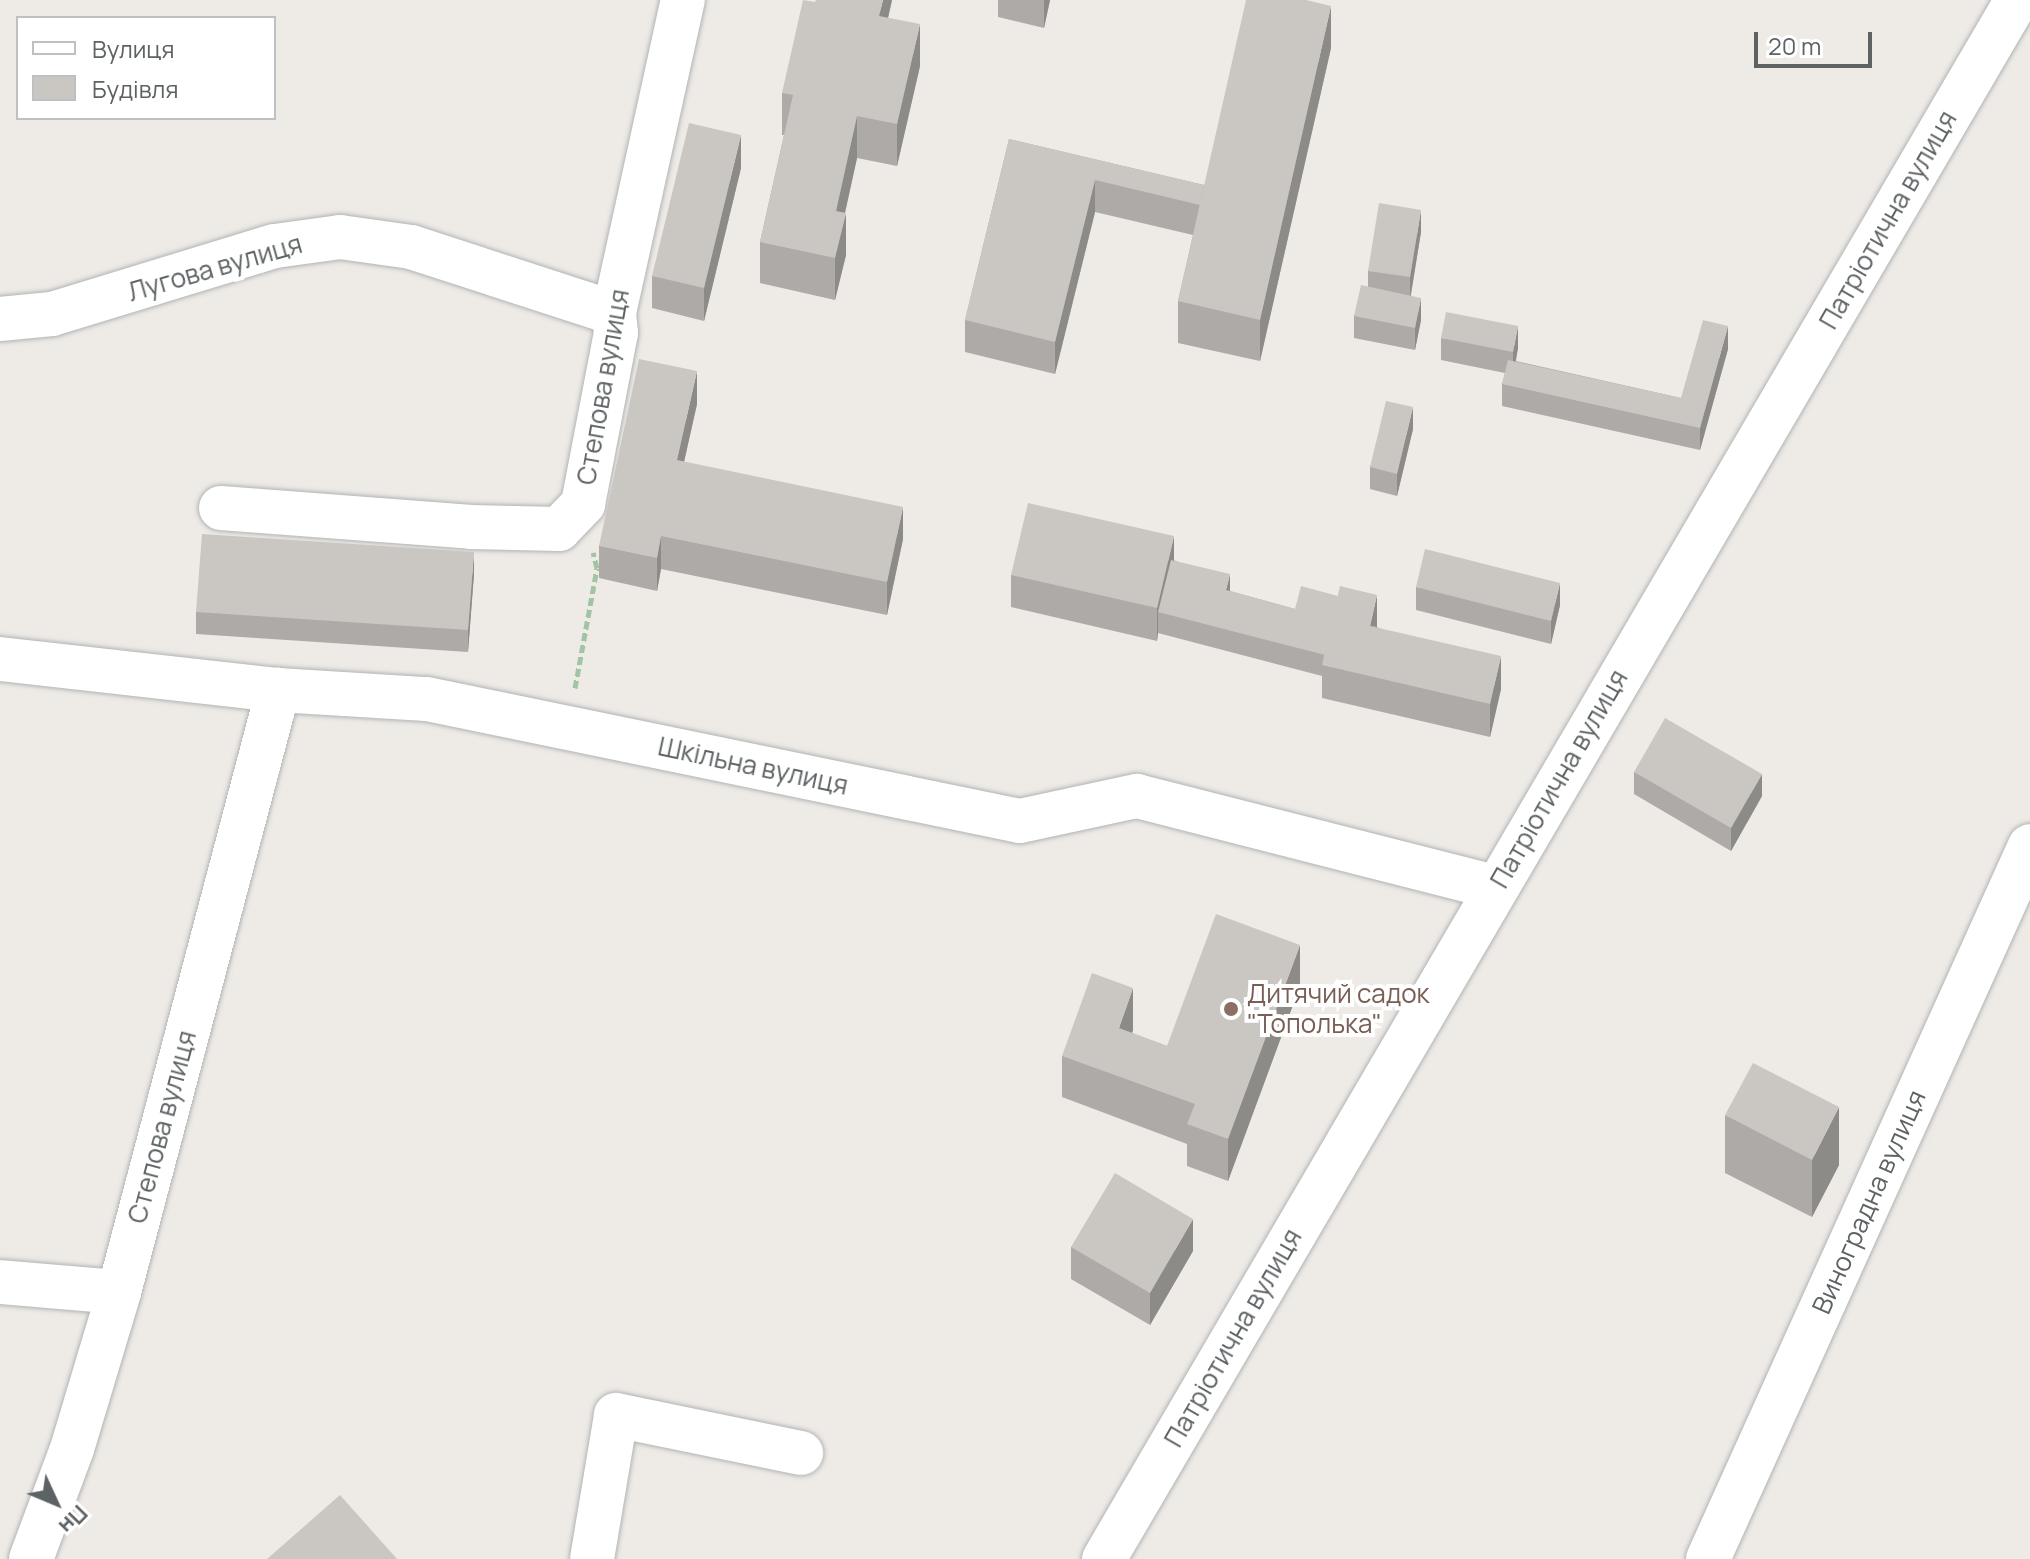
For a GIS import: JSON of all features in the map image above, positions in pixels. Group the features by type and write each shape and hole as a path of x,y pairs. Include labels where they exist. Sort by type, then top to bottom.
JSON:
{"street":[{"name":"Степова вулиця","path":"221,508 471,527 559,529 583,504 616,333 614,313 683,0"},
{"name":"Патріотична вулиця","path":"1104,1559 2017,0"},
{"name":"Лугова вулиця","path":"0,319 52,314 275,246 340,237 411,247 614,313"},
{"name":"Шкільна вулиця","path":"0,659 278,690 427,699 1020,821 1137,796 1495,887"},
{"name":"Степова вулиця","path":"31,1559 72,1449 119,1292 278,690"},
{"name":"Виноградна вулиця","path":"1708,1559 2030,846"},
{"path":"0,1282 119,1292"},
{"path":"592,1559 616,1415 801,1453"}],"path":[{"path":"568,728 597,568 583,504"}],"building":[{"path":"803,0 883,0 879,16 920,24 897,124 857,116 836,211 846,213 835,258 760,242 793,95 782,93"},
{"path":"1246,0 1306,0 1331,6 1260,320 1178,301"},
{"path":"689,123 741,135 704,288 652,276"},
{"path":"1009,139 1204,185 1200,205 1095,180 1055,342 965,320"},
{"path":"1379,203 1421,210 1410,277 1368,271"},
{"path":"1361,285 1421,298 1415,328 1354,316"},
{"path":"1446,312 1518,326 1513,352 1441,338"},
{"path":"1703,320 1728,326 1700,428 1502,384 1508,360 1681,398"},
{"path":"639,359 697,371 677,460 903,507 887,582 661,536 657,558 599,546"},
{"path":"1386,401 1413,407 1397,474 1370,467"},
{"path":"1028,503 1174,536 1157,608 1011,575"},
{"path":"202,534 474,552 468,630 196,612"},
{"path":"1425,549 1560,583 1551,621 1416,587"},
{"path":"1171,560 1230,574 1226,590 1295,609 1301,586 1338,596 1325,655 1158,612"},
{"path":"1340,586 1377,595 1370,626 1501,656 1490,704 1322,665"},
{"path":"1665,718 1762,774 1731,828 1634,772"},
{"path":"1216,914 1300,945 1228,1139 1187,1124 1195,1104 1062,1056 1092,973 1133,988 1119,1028 1167,1046"},
{"path":"1753,1063 1839,1107 1812,1160 1725,1115"},
{"path":"1115,1173 1193,1219 1150,1293 1071,1247"},
{"path":"340,1495 397,1559 267,1559"}],"place":[{"name":"Дитячий садок \"Тополька\"","path":"1231,1009"}]}
